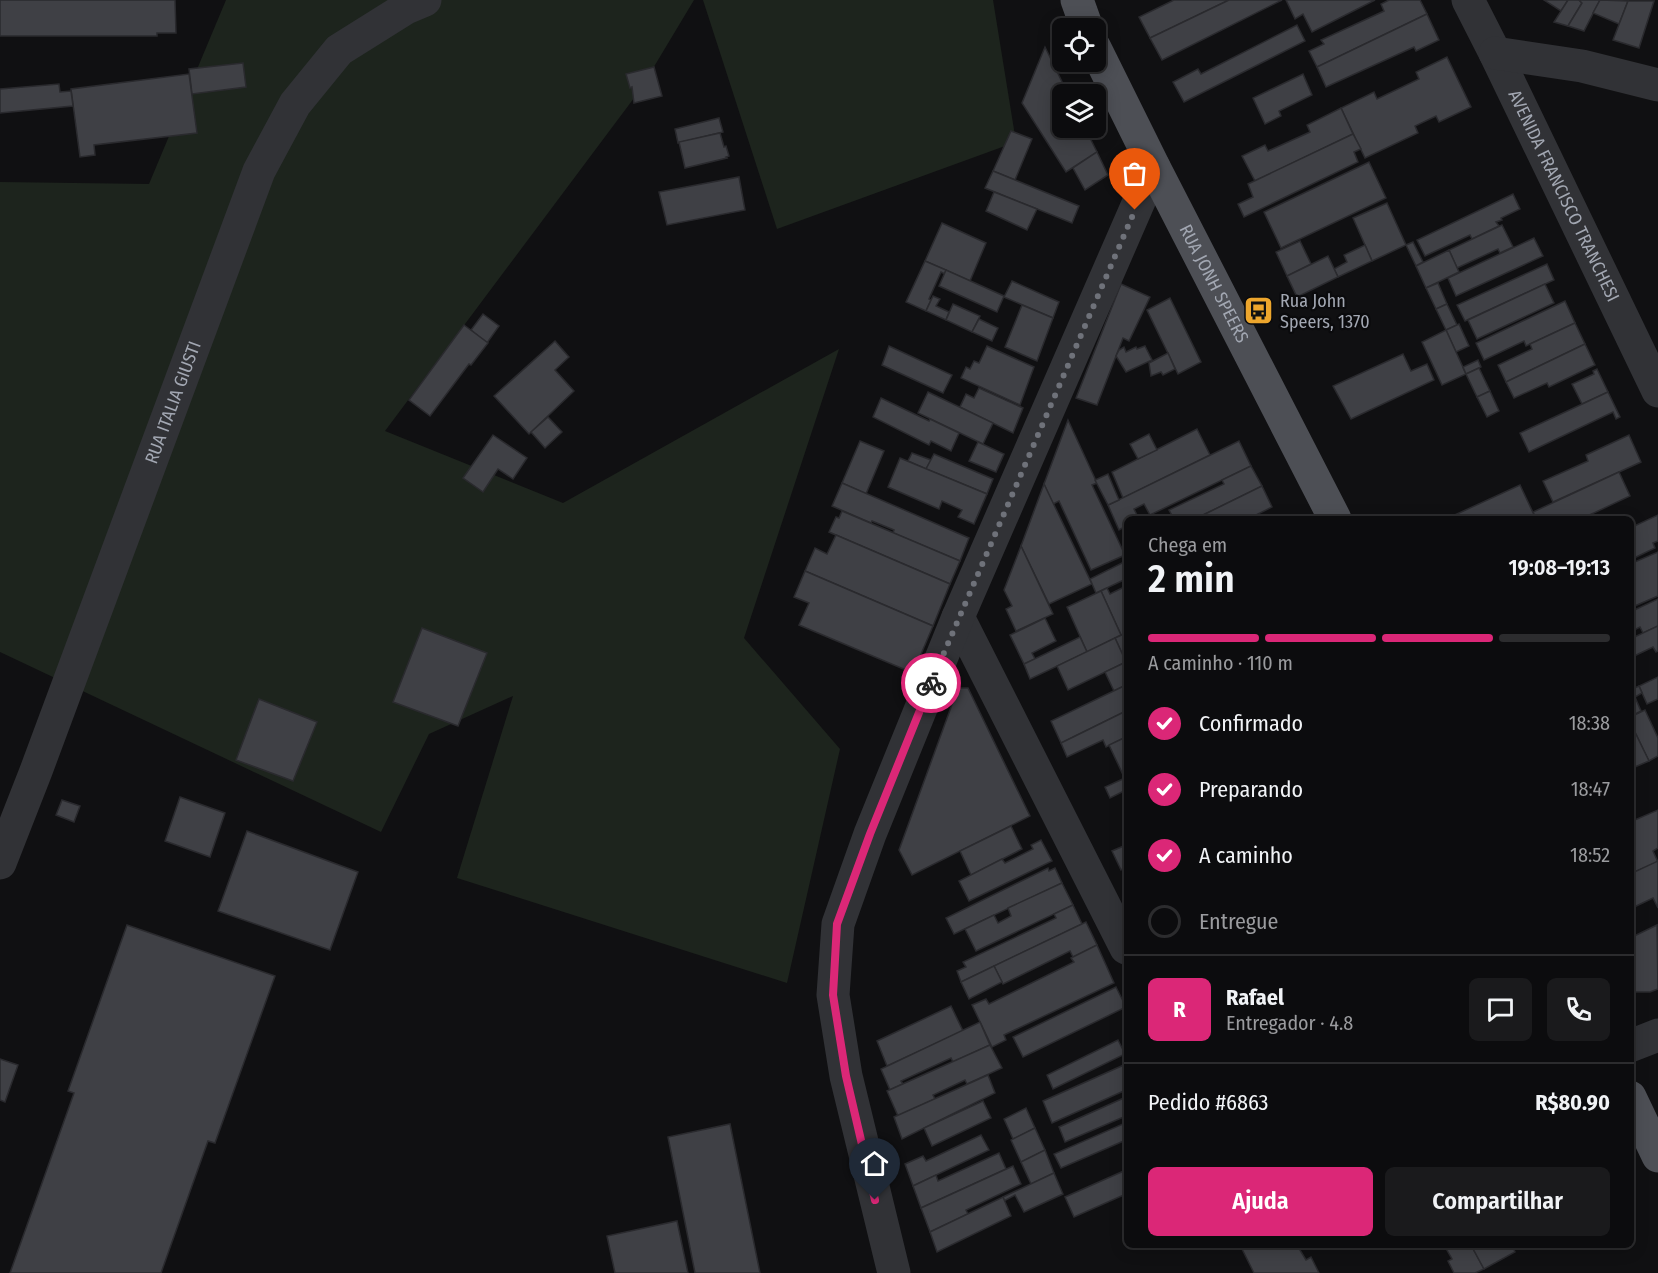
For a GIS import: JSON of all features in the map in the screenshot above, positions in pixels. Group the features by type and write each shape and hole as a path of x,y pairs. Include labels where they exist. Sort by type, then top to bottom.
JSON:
{"main road":[{"path":"1077,0 1084,18"},
{"name":"RUA JONH SPEERS","path":"1106,70 1333,516"},
{"path":"1634,1105 1658,1156"}],"street":[{"name":"RUA ITALIA GIUSTI","path":"0,863 41,760 259,171 295,104 339,50 406,8 425,0"},
{"name":"AVENIDA FRANCISCO TRANCHESI","path":"1468,0 1658,391"},
{"path":"1495,53 1582,66 1658,85"},
{"path":"894,1273 846,1076 833,995 837,924 870,834 958,617 1154,167"},
{"path":"958,617 1124,944"},
{"path":"1634,1044 1658,1035"}],"shaded area":[{"path":"226,0 694,0 640,90 385,431 563,503 839,349 744,638 840,749 787,983 457,878 513,696 429,734 381,832 0,652 0,182 149,184"},
{"path":"703,0 993,0 1016,142 777,229"}],"building":[{"path":"0,0 175,0 176,33 157,33 157,36 0,36"},
{"path":"1174,0 1229,0 1150,38 1139,17"},
{"path":"1229,0 1282,0 1162,60 1150,38"},
{"path":"1286,0 1375,0 1312,32 1303,14 1295,19"},
{"path":"1389,0 1420,0 1427,14 1317,67 1309,51 1324,44 1321,40 1384,11 1381,4"},
{"path":"1544,0 1568,0 1561,11"},
{"path":"1568,0 1579,0 1582,3 1568,26 1554,22"},
{"path":"1579,0 1600,0 1584,31 1568,26 1582,3"},
{"path":"1600,0 1628,1 1619,24 1593,13"},
{"path":"1628,1 1654,1 1639,48 1613,40"},
{"path":"1427,14 1439,40 1416,51 1414,47 1326,87 1317,67"},
{"path":"1297,25 1305,41 1184,102 1173,82 1198,69 1201,74"},
{"path":"1045,47 1052,61 1052,72 1057,72 1063,84 1052,84 1052,138 1090,138 1097,152 1066,172 1022,103"},
{"path":"1447,57 1471,107 1439,122 1436,116 1415,126 1418,133 1365,158 1341,108 1374,92 1377,99 1419,79 1416,72"},
{"path":"243,63 246,87 192,94 189,69"},
{"path":"654,67 662,96 634,103 632,87 630,88 626,74"},
{"path":"189,74 197,133 94,145 95,155 80,157 71,89"},
{"path":"1303,74 1312,95 1279,111 1281,116 1265,124 1253,98"},
{"path":"59,84 60,92 71,91 73,106 0,113 0,89"},
{"path":"1341,108 1353,134 1255,181 1242,156 1265,145 1268,151 1310,132 1307,125"},
{"path":"719,118 723,132 678,143 675,129"},
{"path":"1011,131 1032,139 1015,180 993,171"},
{"path":"720,133 729,156 727,158 685,168 679,142"},
{"path":"1353,134 1361,149 1354,152 1358,162 1244,217 1238,204 1253,197 1248,184"},
{"path":"1097,152 1108,175 1085,190 1073,168"},
{"path":"1369,162 1386,198 1281,248 1264,212"},
{"path":"993,171 1079,206 1072,223 985,188"},
{"path":"739,177 745,210 667,225 659,192"},
{"path":"994,192 1037,209 1027,230 986,211"},
{"path":"1513,194 1520,209 1496,222 1499,226 1472,239 1470,235 1425,256 1417,240"},
{"path":"1387,203 1406,245 1372,261 1353,218"},
{"path":"942,223 986,243 970,281 925,261"},
{"path":"1502,225 1513,247 1500,253 1498,249 1457,268 1449,250"},
{"path":"1534,238 1543,256 1456,296 1448,278"},
{"path":"1300,241 1311,264 1287,276 1276,252"},
{"path":"1413,242 1423,262 1416,266 1406,245"},
{"path":"1365,245 1372,261 1338,277 1334,269 1347,262 1344,255"},
{"path":"1449,250 1459,272 1426,288 1416,266"},
{"path":"1328,256 1338,277 1297,297 1287,276"},
{"path":"925,261 946,270 945,274 941,272 926,311 906,302"},
{"path":"1547,264 1554,280 1465,321 1457,305"},
{"path":"946,270 1004,296 997,312 939,286"},
{"path":"1012,281 1059,302 1053,318 1004,297"},
{"path":"1438,283 1447,304 1436,309 1426,288"},
{"path":"1121,284 1150,297 1129,341 1123,338 1097,405 1076,398"},
{"path":"1545,284 1554,303 1477,339 1468,320"},
{"path":"933,296 940,299 936,306 949,312 946,320 926,311"},
{"path":"1170,298 1201,362 1178,374 1147,310"},
{"path":"1565,301 1575,323 1526,346 1524,341 1484,360 1476,343"},
{"path":"953,304 980,316 972,332 946,320"},
{"path":"1447,304 1457,325 1446,330 1436,309"},
{"path":"1022,305 1053,318 1037,361 1005,347"},
{"path":"483,314 499,326 487,343 471,330"},
{"path":"979,319 998,328 992,341 972,332"},
{"path":"1575,323 1585,344 1506,382 1498,365 1532,349 1530,344"},
{"path":"1459,324 1469,346 1456,352 1446,330"},
{"path":"464,325 488,343 471,365 469,364 430,416 409,400"},
{"path":"1446,330 1466,374 1442,385 1422,342"},
{"path":"555,341 569,357 555,370 574,391 529,434 494,396"},
{"path":"1585,344 1595,365 1549,387 1547,383 1514,398 1506,382"},
{"path":"889,346 952,375 943,393 882,365"},
{"path":"987,346 1034,367 1020,405 961,378 966,367 970,369 974,361 979,363"},
{"path":"1145,346 1152,360 1126,372 1116,356 1119,350 1124,347 1126,352"},
{"path":"1168,353 1175,369 1163,375 1161,372 1151,376 1149,363"},
{"path":"1403,354 1411,371 1427,364 1434,380 1351,419 1333,386"},
{"path":"1478,360 1481,367 1466,374 1463,367"},
{"path":"1479,368 1490,391 1477,397 1466,374"},
{"path":"1597,369 1608,392 1582,404 1572,384 1594,374 1593,371"},
{"path":"979,388 1023,408 1013,433 960,407 966,394 974,398"},
{"path":"1490,391 1499,411 1487,417 1477,397"},
{"path":"928,392 993,423 983,444 918,413"},
{"path":"1608,392 1620,417 1616,419 1613,412 1529,452 1520,433"},
{"path":"881,398 959,433 951,451 931,441 929,445 873,417"},
{"path":"548,417 562,432 545,448 531,432"},
{"path":"1068,420 1097,483 1092,485 1124,555 1091,570 1059,501 1053,504 1044,484"},
{"path":"1197,429 1210,455 1123,498 1112,472"},
{"path":"1149,434 1157,450 1138,459 1130,444"},
{"path":"493,435 527,458 513,479 498,469 483,492 463,478"},
{"path":"1629,435 1641,462 1553,502 1543,481 1588,461 1586,455"},
{"path":"860,441 884,451 866,494 842,483"},
{"path":"1239,441 1251,466 1150,515 1144,504 1134,509 1138,516 1124,516 1124,527 1119,530 1108,505"},
{"path":"978,442 1004,454 996,472 969,461"},
{"path":"912,453 931,460 926,469 908,461"},
{"path":"934,454 993,479 987,494 926,469"},
{"path":"900,458 987,494 974,524 958,517 962,510 942,501 939,509 888,487"},
{"path":"1251,466 1262,486 1201,516 1172,516 1169,510 1224,484 1222,480"},
{"path":"1619,472 1630,496 1587,516 1535,516 1533,512"},
{"path":"1108,474 1119,500 1108,505 1095,480"},
{"path":"842,483 969,538 960,561 893,533 894,530 832,506"},
{"path":"1044,484 1092,584 1049,604 1021,546"},
{"path":"1520,485 1535,516 1453,516"},
{"path":"1262,486 1272,507 1254,516 1201,516"},
{"path":"842,511 960,561 950,584 829,532 836,517 839,518"},
{"path":"1658,515 1658,541 1653,543 1655,548 1634,558 1634,526"},
{"path":"836,535 950,584 933,626 805,571 815,548 827,554"},
{"path":"1021,546 1053,614 1016,631 1006,609 1012,606 1004,590"},
{"path":"1658,552 1658,596 1634,606 1634,562"},
{"path":"1124,562 1124,580 1096,593 1090,579"},
{"path":"805,571 933,626 913,673 799,625 809,603 794,597"},
{"path":"1124,587 1124,634 1121,635 1101,591 1107,588 1110,594"},
{"path":"1101,591 1121,635 1087,652 1067,607"},
{"path":"1658,599 1658,626 1643,633 1640,627 1634,630 1634,610"},
{"path":"1045,618 1056,641 1032,653 1035,659 1024,664 1010,635"},
{"path":"1658,626 1658,651 1656,652 1653,647 1634,656 1634,637"},
{"path":"422,628 487,653 458,726 393,702"},
{"path":"1124,634 1124,658 1115,638"},
{"path":"1080,637 1087,652 1030,679 1024,664"},
{"path":"1115,638 1124,658 1124,663 1068,690 1057,666"},
{"path":"1124,663 1124,686 1114,691 1105,672"},
{"path":"1658,677 1658,699 1647,704 1639,686"},
{"path":"1124,686 1124,712 1061,743 1051,721"},
{"path":"1639,686 1642,693 1635,697 1641,711 1634,715 1634,688"},
{"path":"958,688 968,688 1030,816 912,875 899,850"},
{"path":"259,699 317,722 293,781 236,760"},
{"path":"1645,710 1658,738 1658,756 1649,761 1634,730 1634,715"},
{"path":"1124,712 1124,738 1106,747 1103,740 1067,757 1061,743"},
{"path":"1634,730 1649,761 1634,767"},
{"path":"1124,738 1124,777 1109,745"},
{"path":"1124,778 1124,791 1110,798 1105,787"},
{"path":"180,797 225,813 210,857 165,841"},
{"path":"62,800 80,806 74,822 56,815"},
{"path":"1658,810 1658,848 1653,851 1658,862 1634,872 1634,820"},
{"path":"1011,826 1022,849 971,875 960,851"},
{"path":"247,831 358,872 330,950 218,911"},
{"path":"1041,840 1052,861 969,901 959,881 1002,859 1005,863 1033,849 1031,845"},
{"path":"1124,846 1124,868 1121,870 1112,851"},
{"path":"1658,861 1658,908 1653,898 1634,907 1634,872"},
{"path":"1048,868 1049,871 1055,868 1062,883 954,934 946,918"},
{"path":"1062,883 1073,905 976,951 965,929 994,915 998,923 1011,916 1008,908"},
{"path":"1073,905 1082,924 961,982 957,971 966,967 963,962 1056,918 1054,914"},
{"path":"1086,922 1097,945 1073,957 1070,951 1003,984 994,966"},
{"path":"127,925 275,976 215,1143 208,1141 161,1273 10,1273 74,1093 68,1091"},
{"path":"1657,925 1658,989 1650,992 1634,991 1634,936"},
{"path":"1097,945 1114,983 1004,1035 1006,1040 992,1047 972,1005 986,999 989,1004 1074,962 1071,958"},
{"path":"994,966 1002,982 969,999 961,982"},
{"path":"1116,987 1124,1003 1124,1008 1023,1057 1013,1037"},
{"path":"951,1006 963,1031 887,1066 877,1041"},
{"path":"980,1022 990,1045 953,1062 951,1058 901,1081 903,1084 890,1090 881,1069"},
{"path":"1118,1040 1124,1052 1124,1054 1053,1089 1047,1075"},
{"path":"990,1045 1002,1068 967,1084 965,1080 933,1095 935,1099 898,1116 887,1091"},
{"path":"0,1059 18,1065 5,1102 0,1100"},
{"path":"1124,1065 1124,1091 1052,1123 1043,1101"},
{"path":"988,1075 995,1093 902,1139 894,1117"},
{"path":"1124,1098 1124,1117 1065,1142 1059,1127"},
{"path":"983,1101 991,1118 932,1146 924,1128"},
{"path":"1026,1108 1035,1128 1013,1139 1004,1119"},
{"path":"1124,1123 1124,1141 1061,1168 1054,1154"},
{"path":"730,1124 760,1273 695,1273 668,1137"},
{"path":"1035,1128 1045,1150 1021,1162 1011,1140"},
{"path":"981,1135 989,1150 913,1186 905,1164 923,1156 926,1161"},
{"path":"1045,1150 1054,1173 1031,1184 1021,1162"},
{"path":"999,1153 1006,1169 921,1208 913,1186 936,1175 938,1181"},
{"path":"1013,1166 1021,1184 966,1210 968,1214 930,1232 921,1208"},
{"path":"1124,1171 1124,1195 1074,1217 1065,1197"},
{"path":"1054,1173 1063,1194 1024,1212 1015,1195 1004,1201 1003,1197"},
{"path":"1003,1197 1011,1216 937,1252 930,1232"},
{"path":"677,1221 688,1273 615,1273 607,1236"},
{"path":"1242,1248 1299,1248 1306,1260 1311,1257 1319,1273 1254,1273"},
{"path":"1446,1248 1473,1248 1484,1269 1475,1273 1454,1273 1448,1261 1452,1259"},
{"path":"1473,1248 1513,1248 1515,1252 1484,1269"}],"way so far":[{"path":"931,683 1135,210"}],"place":[{"name":"Rua John Speers, 1370","path":"1259,311"}],"route":[{"path":"875,1200 846,1076 833,995 837,924 870,834 931,683"}]}
